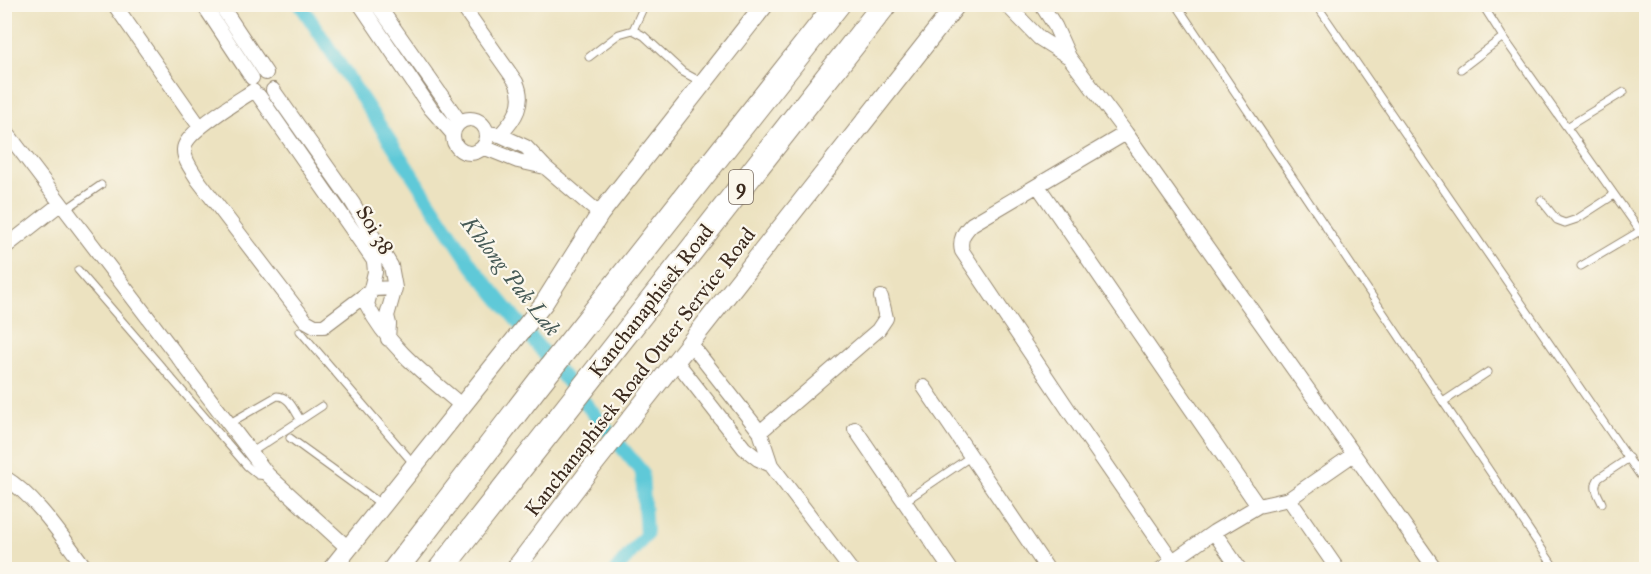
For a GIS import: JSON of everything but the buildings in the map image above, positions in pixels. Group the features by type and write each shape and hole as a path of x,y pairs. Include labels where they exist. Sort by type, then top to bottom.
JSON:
{"highway":[{"name":"Kanchanaphisek Road","path":"395,570 537,385 838,4"},
{"name":"Kanchanaphisek Road","path":"440,570 885,4"}],"main road":[{"path":"331,570 544,303 600,214 765,4"},
{"name":"Kanchanaphisek Road Outer Service Road","path":"514,570 593,466 957,4"}],"street":[{"path":"114,4 200,127"},
{"name":"Soi 38","path":"203,4 255,88 380,259 367,305 378,327 388,339 462,406"},
{"path":"220,4 274,82 270,94 255,88"},
{"path":"360,4 431,109 457,128"},
{"path":"377,4 457,128 456,146 466,153 478,151 483,147 516,113 521,101 516,82 461,4"},
{"path":"1006,4 1039,38 1069,57"},
{"path":"1041,4 1055,26 1069,57 1126,133 1436,570"},
{"path":"382,37 394,29"},
{"path":"266,73 257,74 255,88 200,127 186,141 184,151 188,164 306,321 315,326 324,326 373,289 395,288"},
{"path":"273,90 352,202 380,259 392,266 395,288 387,316 388,339"},
{"path":"457,128 473,119 494,134 526,147 545,167 600,214"},
{"path":"4,129 268,475 349,549"},
{"path":"1126,133 972,224 961,238 962,251 1172,560"},
{"path":"483,147 501,156 545,167"},
{"path":"1038,186 1258,506"},
{"path":"4,248 63,207"},
{"path":"760,432 878,330 886,318 881,297"},
{"path":"690,343 760,432 771,465 851,570"},
{"path":"676,361 744,448 758,459 771,465"},
{"path":"924,387 1048,570"},
{"path":"725,423 741,409"},
{"path":"855,429 951,570"},
{"path":"1160,570 1214,532 1258,506 1289,499 1354,454"},
{"path":"4,477 24,493 45,516 87,570"},
{"path":"1289,499 1338,570"},
{"path":"1214,532 1240,570"}],"lane":[{"path":"633,30 644,8 641,4"},
{"path":"1176,4 1556,570"},
{"path":"1316,4 1647,484"},
{"path":"1482,4 1647,242"},
{"path":"589,57 619,34 633,30 644,36 683,72 703,83"},
{"path":"1461,69 1503,37"},
{"path":"1567,127 1624,92"},
{"path":"63,207 101,185"},
{"path":"1541,200 1557,220 1565,223 1577,219 1614,195"},
{"path":"1581,267 1640,231"},
{"path":"78,270 247,466 258,475 263,477 268,475"},
{"path":"300,331 415,465"},
{"path":"1443,402 1488,372"},
{"path":"230,423 277,396 282,396 288,401 300,419"},
{"path":"252,452 322,406"},
{"path":"290,438 383,506"},
{"path":"905,501 970,456"},
{"path":"1602,503 1595,487 1599,478 1629,458"},
{"path":"1635,467 1647,459"},
{"path":"1645,570 1647,565"}],"waterway":[{"name":"Khlong Pak Lak","path":"300,4 472,266 642,472 646,535 616,570"}]}
